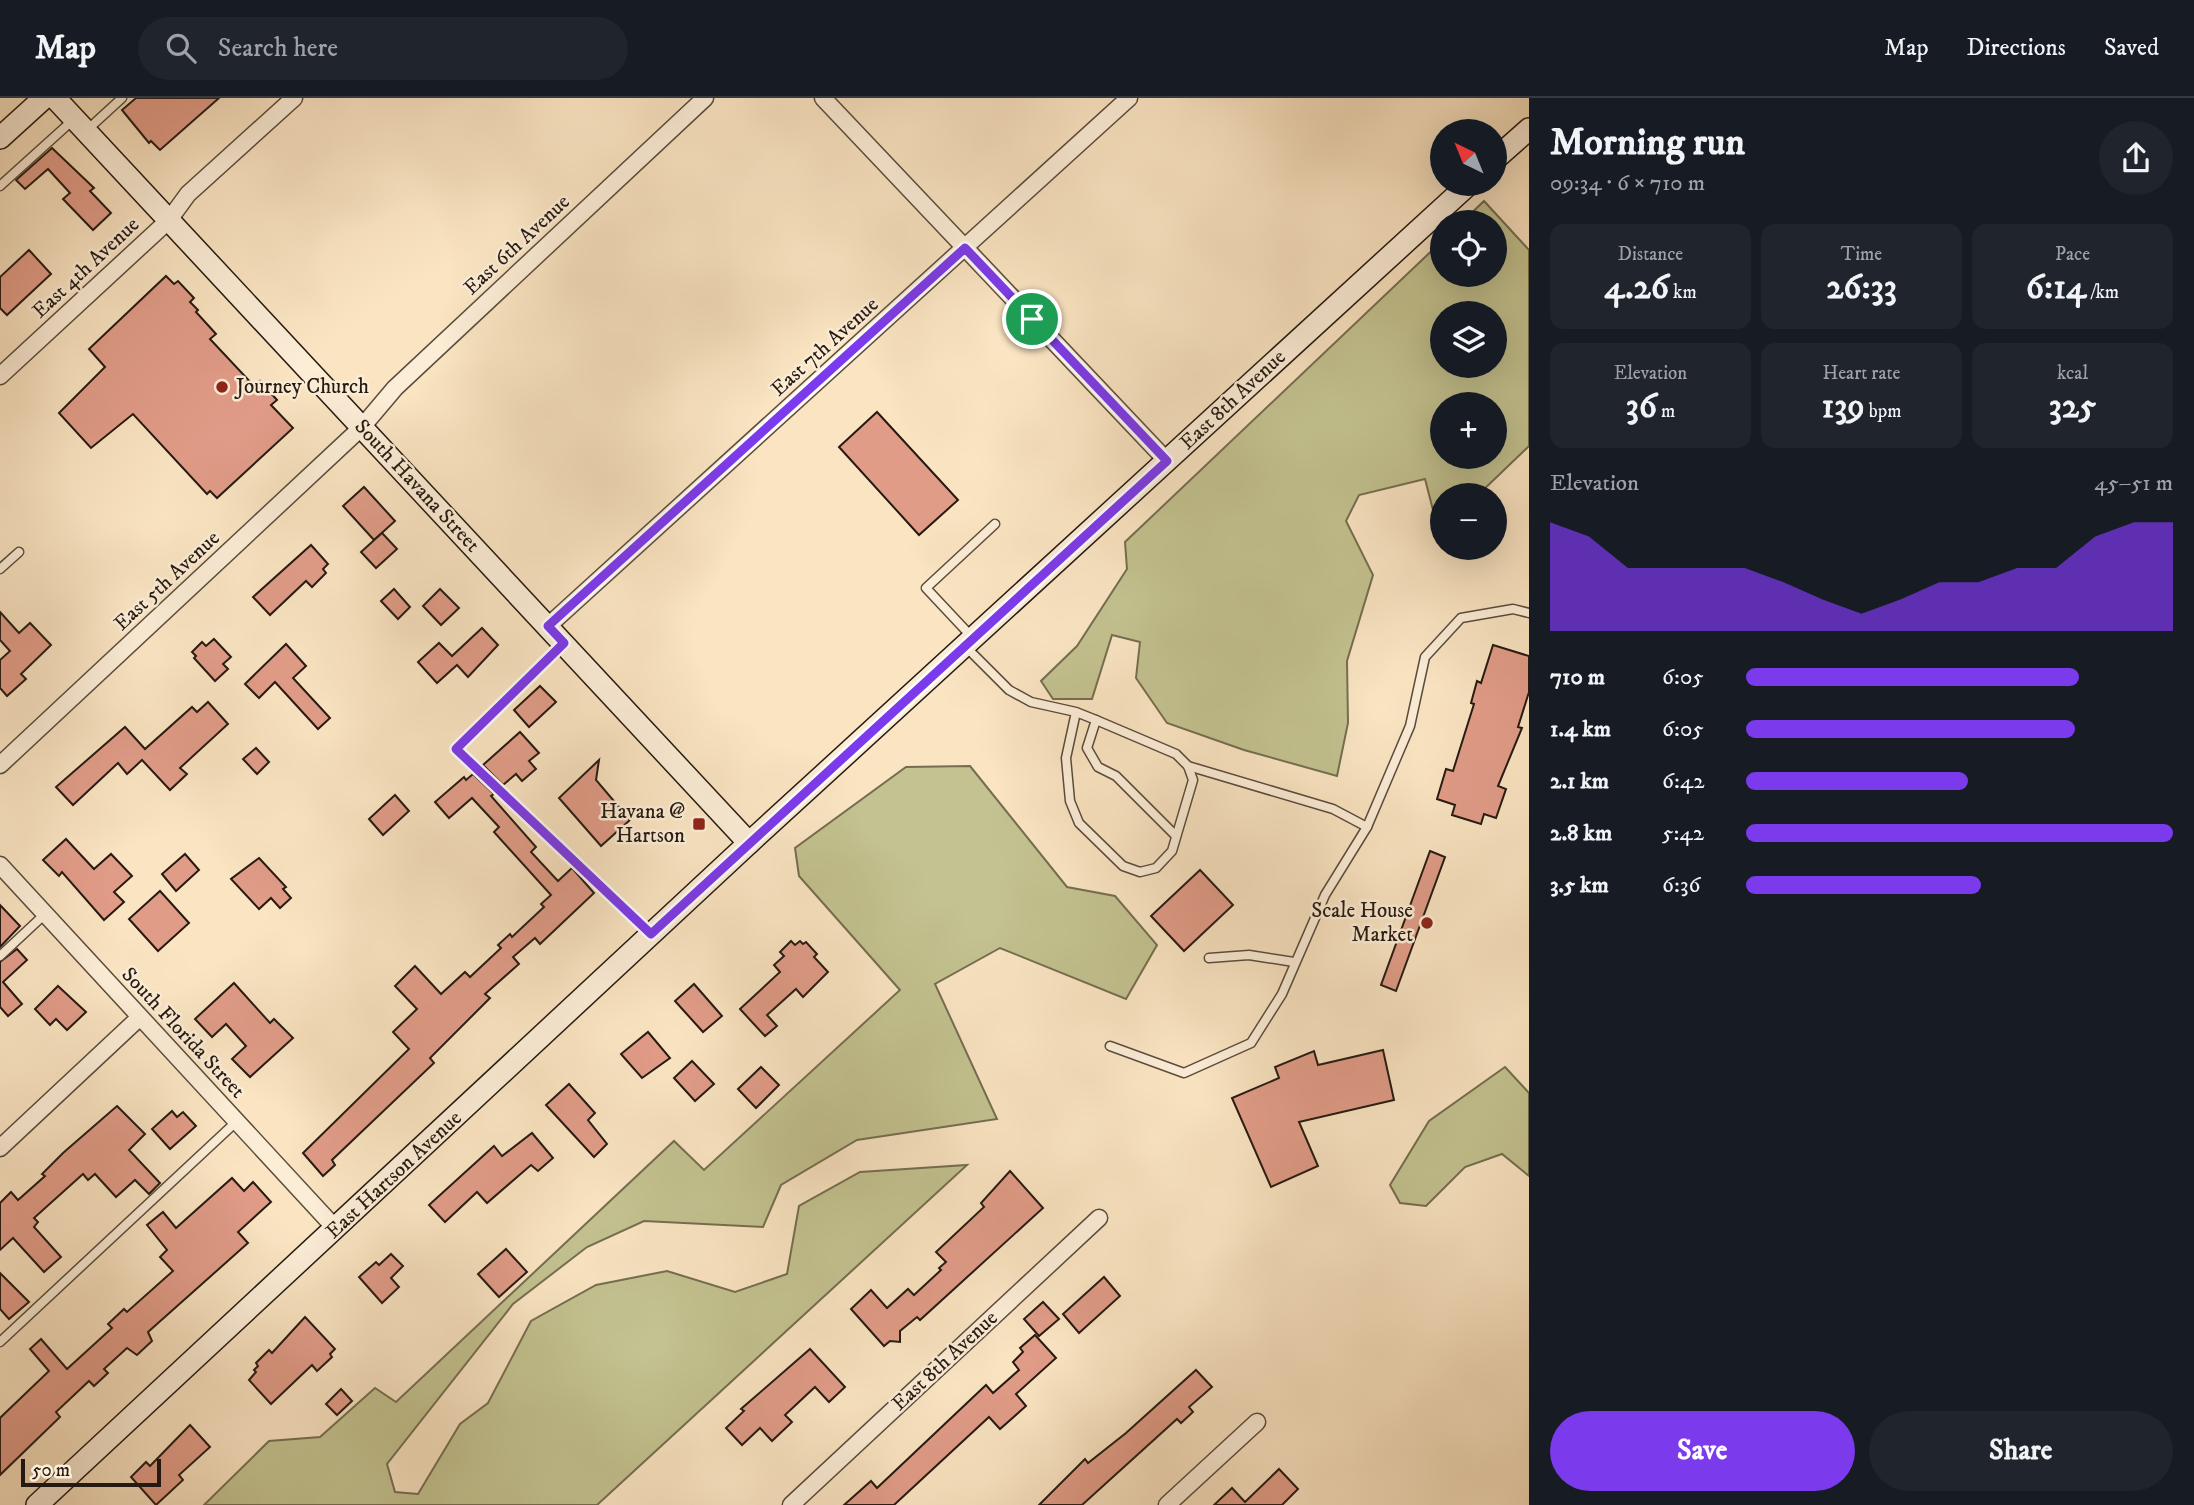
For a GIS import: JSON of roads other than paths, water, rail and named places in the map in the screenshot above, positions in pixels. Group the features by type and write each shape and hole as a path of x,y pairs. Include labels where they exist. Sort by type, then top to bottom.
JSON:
{"street":[{"path":"0,138 44,98"},
{"name":"South Havana Street","path":"55,98 749,843"},
{"path":"169,220 188,194 294,98"},
{"name":"East 6th Avenue","path":"362,427 395,388 705,98"},
{"path":"823,98 1167,461"},
{"name":"East 7th Avenue","path":"548,626 1129,98"},
{"path":"1507,148 1529,129"},
{"name":"East 8th Avenue","path":"749,843 1456,196"},
{"name":"East 4th Avenue","path":"0,376 169,220"},
{"name":"East 5th Avenue","path":"0,765 362,427"},
{"name":"East Hartson Avenue","path":"37,1505 749,843"},
{"name":"South Florida Street","path":"0,865 336,1229"},
{"path":"0,1148 139,1018"},
{"name":"East 8th Avenue","path":"797,1503 1099,1218"},
{"path":"1167,1505 1257,1422"}],"lane":[{"path":"0,186 80,125 122,98"},
{"path":"995,524 926,588 1009,690 1031,702 1076,712 1096,720 1175,754 1188,766 1333,809 1367,827"},
{"path":"0,569 19,552"},
{"path":"1110,1046 1184,1073 1251,1043 1282,995 1325,895 1367,827 1410,726 1425,657 1461,618 1513,609 1529,613"},
{"path":"564,643 456,749 651,934"},
{"path":"1076,712 1066,758 1070,801 1079,823 1123,866 1140,872 1156,867 1172,851 1193,780 1188,766"},
{"path":"1096,720 1087,748 1098,767 1116,776 1176,836"},
{"path":"0,956 45,914"},
{"path":"1209,958 1249,955 1294,962"},
{"path":"0,1342 236,1122"}],"place":[{"name":"Journey Church","path":"222,387"},
{"name":"Havana @ Hartson","path":"699,824"},
{"name":"Scale House Market","path":"1427,923"}]}
